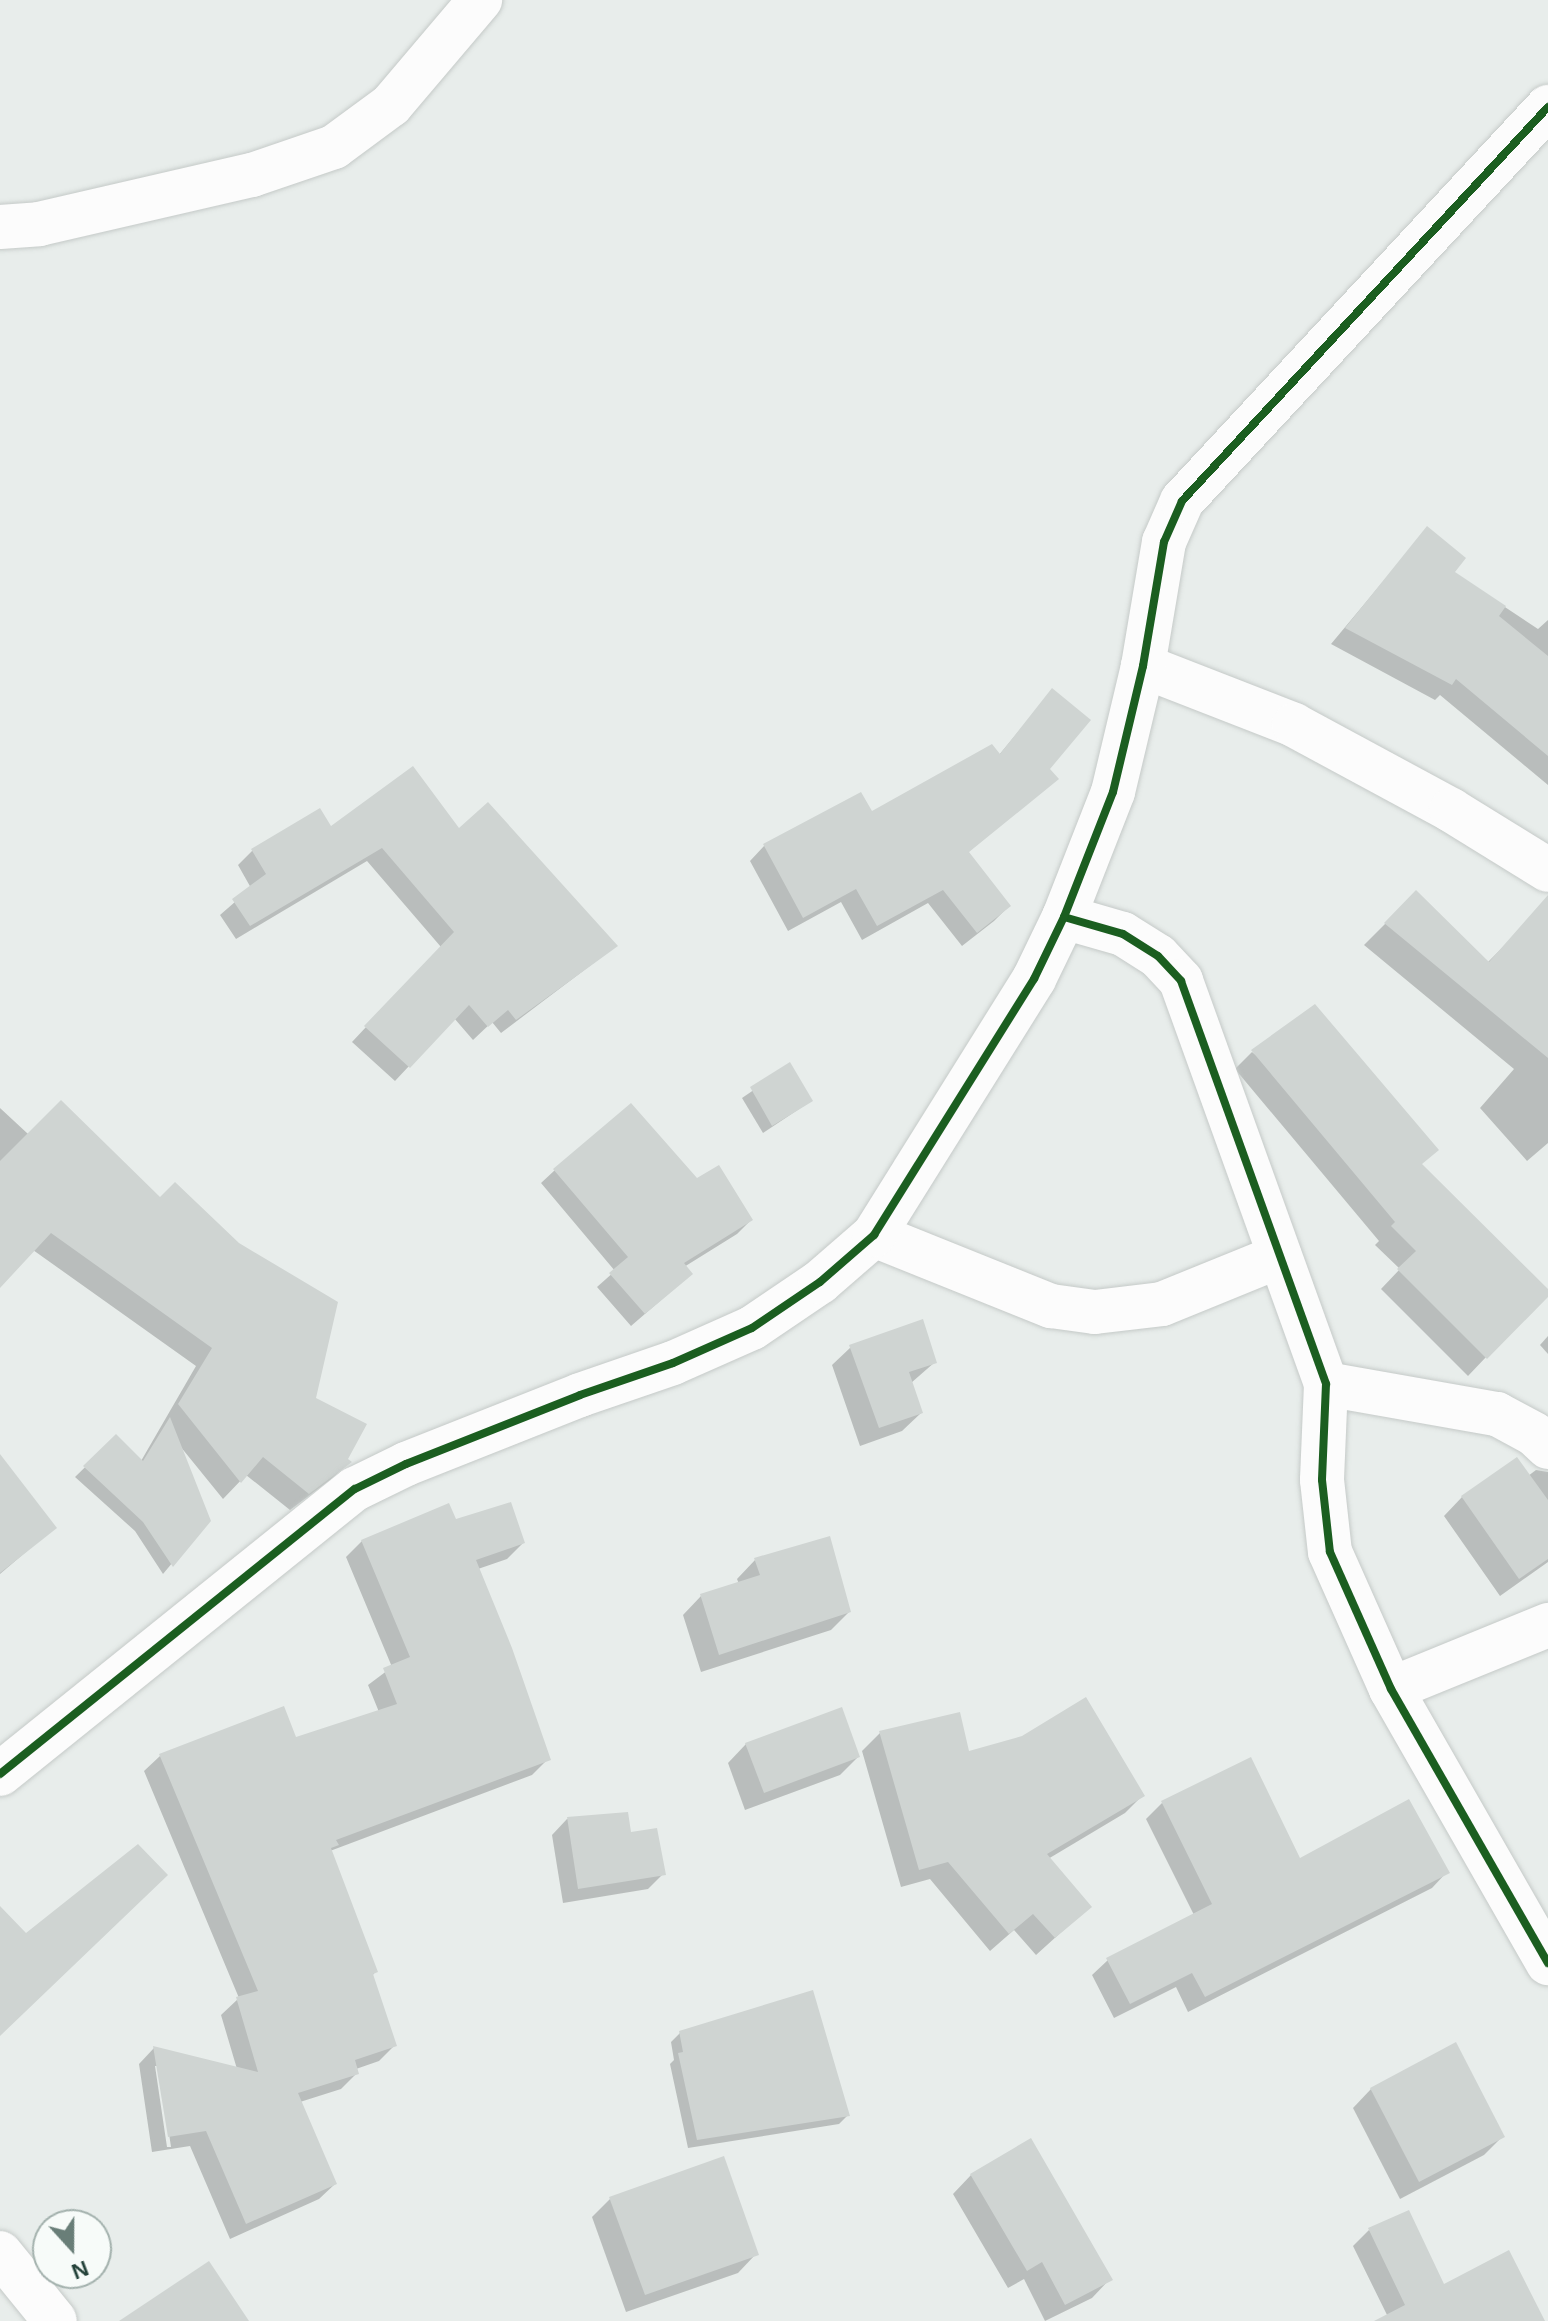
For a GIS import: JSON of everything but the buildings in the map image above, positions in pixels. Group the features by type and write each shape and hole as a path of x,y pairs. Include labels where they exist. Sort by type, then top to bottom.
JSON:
{"street":[{"path":"0,227 39,224 252,175 334,147 391,105 480,0"},
{"path":"0,1774 355,1489 406,1464 580,1395 673,1363 752,1328 820,1282 874,1235 1034,979 1064,917 1113,792 1143,666 1164,542 1182,501 1548,107"},
{"path":"1143,666 1294,725 1451,810 1548,870"},
{"path":"1064,917 1123,934 1158,956 1181,981 1326,1384 1322,1480 1330,1552 1391,1689 1548,1963"},
{"path":"874,1235 1051,1306 1095,1312 1162,1304 1280,1256"},
{"path":"1326,1384 1497,1414 1534,1434 1548,1447"},
{"path":"1391,1689 1548,1625"},
{"path":"0,2253 55,2321"}],"cycle path":[{"path":"0,1774 355,1489 406,1464 580,1395 673,1363 752,1328 820,1282 874,1235 1034,979 1064,917 1113,792 1143,666 1164,542 1182,501 1548,107"},
{"path":"1064,917 1123,934 1158,956 1181,981 1326,1384 1322,1480 1330,1552 1391,1689 1548,1963"}]}
